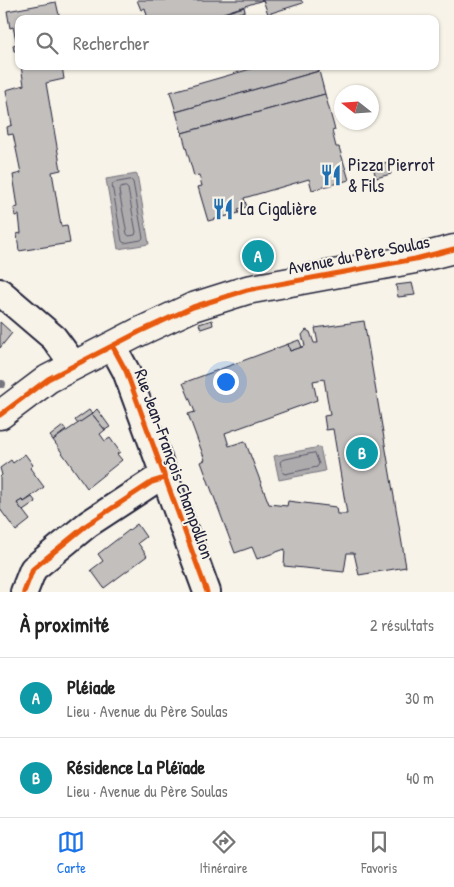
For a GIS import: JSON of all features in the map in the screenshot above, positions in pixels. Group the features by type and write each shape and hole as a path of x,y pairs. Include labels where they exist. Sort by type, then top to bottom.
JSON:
{"main road":[{"name":"Avenue du Père Soulas","path":"0,415 48,379 193,307 247,290 454,250"}],"street":[{"path":"0,292 54,338 74,365"},
{"name":"Rue Jean-François Champollion","path":"113,347 126,371 207,592"},
{"path":"24,592 33,569 88,524 152,482 165,478"}],"water":[{"path":"137,174 149,244 118,249 106,179"},
{"path":"320,447 325,471 279,480 274,456"}],"building":[{"path":"137,0 263,0 217,15 147,15 145,8 141,10"},
{"path":"263,0 301,0 303,3 268,14"},
{"path":"56,2 59,15 15,15 15,36 13,27 10,28 7,11"},
{"path":"244,7 245,11 232,15 218,15"},
{"path":"22,70 63,70 64,79 46,83 61,170 52,172 61,226 67,225 70,243 19,251 17,234 21,233 19,215 15,216 14,208 18,207 13,175 21,173 13,134 8,135 7,127 12,125 6,90 24,85"},
{"path":"247,70 319,71 176,112 170,92"},
{"path":"319,71 325,94 182,133 176,112"},
{"path":"325,94 335,130 332,131 336,147 339,147 349,180 312,190 309,179 244,198 247,207 238,209 239,213 208,221 198,187 202,186 199,175 194,176 182,133"},
{"path":"388,162 391,174 376,178 373,166"},
{"path":"264,253 265,257 252,260 251,256"},
{"path":"412,283 415,295 398,297 396,285"},
{"path":"212,320 213,325 201,329 199,324"},
{"path":"364,321 406,567 359,575 354,553 347,553 344,572 284,566 285,549 257,559 252,547 235,553 201,462 205,460 188,414 195,412 183,383 288,344 290,351 305,346 302,335 306,330 310,332 314,343 318,343 315,328","holes":["324,379 330,415 324,416 326,430 333,429 347,514 337,514 336,507 288,501 287,506 269,504 245,441 229,446 225,433 317,400 313,381"]},
{"path":"0,322 12,333 0,348"},
{"path":"299,340 302,347 290,351 288,344"},
{"path":"97,409 110,427 105,430 92,414"},
{"path":"89,410 92,414 78,424 75,420"},
{"path":"92,414 105,430 100,434 105,441 110,438 120,452 117,454 122,460 87,488 53,440"},
{"path":"63,426 66,430 53,440 50,436"},
{"path":"25,454 33,465 30,468 44,487 24,502 22,500 17,503 30,520 16,531 0,509 0,477 2,475 0,468 11,460 13,463"},
{"path":"32,497 36,502 23,511 17,503 22,500 24,502"},
{"path":"137,524 146,537 138,543 147,556 104,588 91,570 103,561 98,554"}],"cycle path":[{"path":"0,415 48,379 139,332 193,307 247,290 415,259 454,249"},
{"path":"113,347 126,371 207,592"},
{"path":"24,592 33,569 88,524 152,482 165,478"}],"place":[{"name":"Pizza Pierrot & Fils","path":"331,175"},
{"name":"La Cigalière","path":"223,209"},
{"name":"Pléiade","path":"258,256"},
{"name":"Résidence La Pléïade","path":"362,453"}]}
